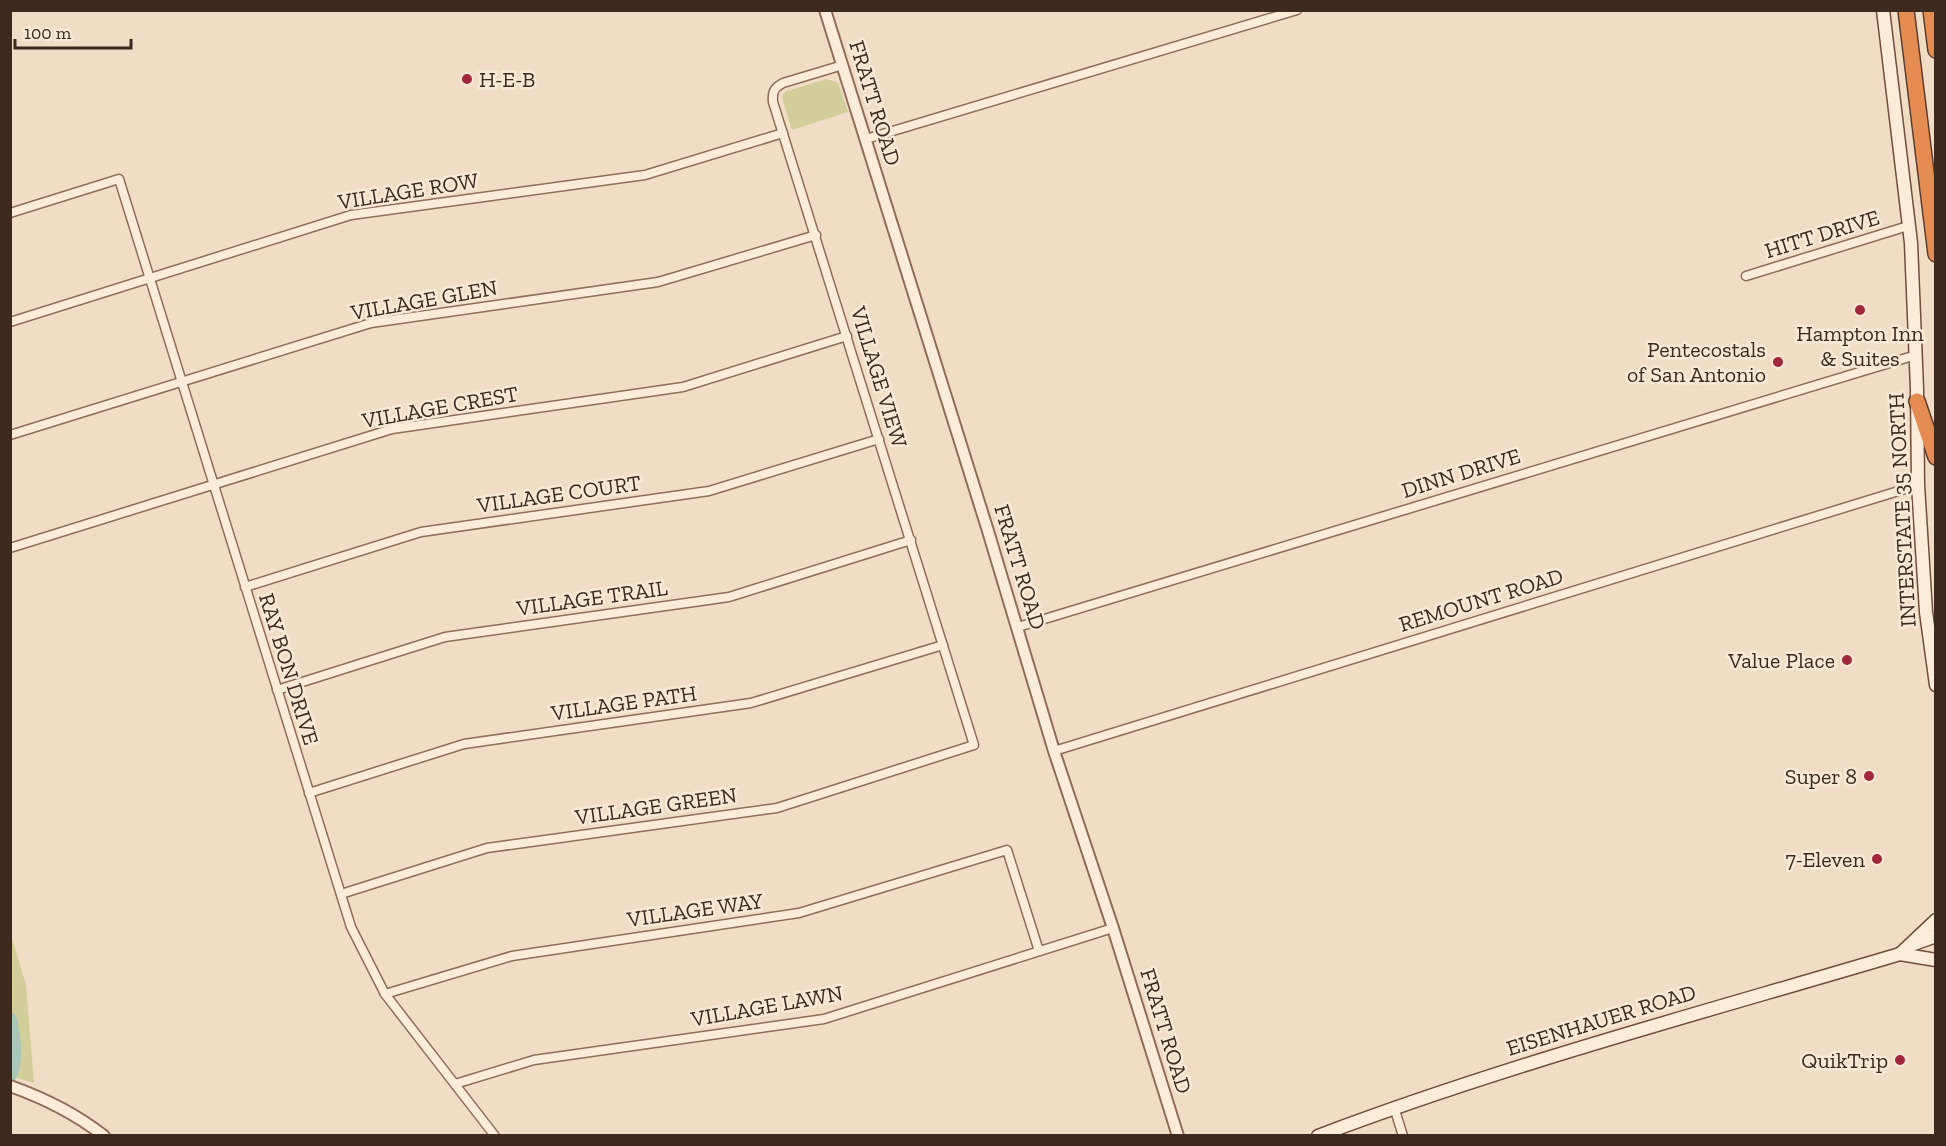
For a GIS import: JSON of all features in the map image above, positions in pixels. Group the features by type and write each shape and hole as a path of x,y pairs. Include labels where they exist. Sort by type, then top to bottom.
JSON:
{"highway":[{"path":"1906,10 1935,254"},
{"path":"1931,10 1935,50"},
{"path":"1917,401 1935,457"}],"main road":[{"name":"INTERSTATE 35 NORTH","path":"1882,10 1908,226 1916,355 1918,485 1926,612 1935,685"},
{"path":"1935,920 1907,953 1935,960"},
{"name":"EISENHAUER ROAD","path":"1907,953 1935,936"},
{"name":"EISENHAUER ROAD","path":"1318,1136 1394,1107 1502,1072 1907,953 1935,950"}],"street":[{"name":"FRATT ROAD","path":"825,10 1018,627 1054,750 1178,1136"},
{"path":"866,139 1297,10"},
{"name":"VILLAGE VIEW","path":"843,65 783,83 772,94 773,102 974,745"},
{"name":"VILLAGE ROW","path":"10,322 351,215 639,177 783,133"},
{"name":"RAY BON DRIVE","path":"10,213 119,179 355,935 385,994 495,1136"},
{"name":"HITT DRIVE","path":"1746,276 1908,226"},
{"name":"VILLAGE GLEN","path":"10,435 371,323 658,282 816,235"},
{"name":"VILLAGE CREST","path":"10,548 213,483 393,429 683,387 847,336"},
{"name":"DINN DRIVE","path":"1018,627 1916,355"},
{"name":"VILLAGE COURT","path":"245,587 421,532 709,491 879,439"},
{"name":"REMOUNT ROAD","path":"1054,750 1918,485"},
{"name":"VILLAGE TRAIL","path":"277,690 445,637 729,597 911,540"},
{"name":"VILLAGE PATH","path":"309,793 464,744 750,703 944,645"},
{"name":"VILLAGE GREEN","path":"341,894 487,848 777,807 974,745"},
{"name":"VILLAGE WAY","path":"385,994 512,956 799,913 1007,850 1040,951"},
{"name":"VILLAGE LAWN","path":"455,1084 534,1060 824,1019 1113,928"},
{"path":"10,1086 51,1102 104,1136"},
{"path":"1394,1107 1403,1136"}],"shaded area":[{"path":"827,79 838,83 848,112 792,130 782,98 783,94"},
{"path":"11,935 26,985 34,1083 11,1076"}],"waterway":[{"path":"10,1020 14,1041 10,1075"}],"place":[{"name":"H-E-B","path":"467,79"},
{"name":"Hampton Inn & Suites","path":"1860,310"},
{"name":"Pentecostals of San Antonio","path":"1778,362"},
{"name":"Value Place","path":"1847,660"},
{"name":"Super 8","path":"1869,776"},
{"name":"7-Eleven","path":"1877,859"},
{"name":"QuikTrip","path":"1900,1060"}]}
